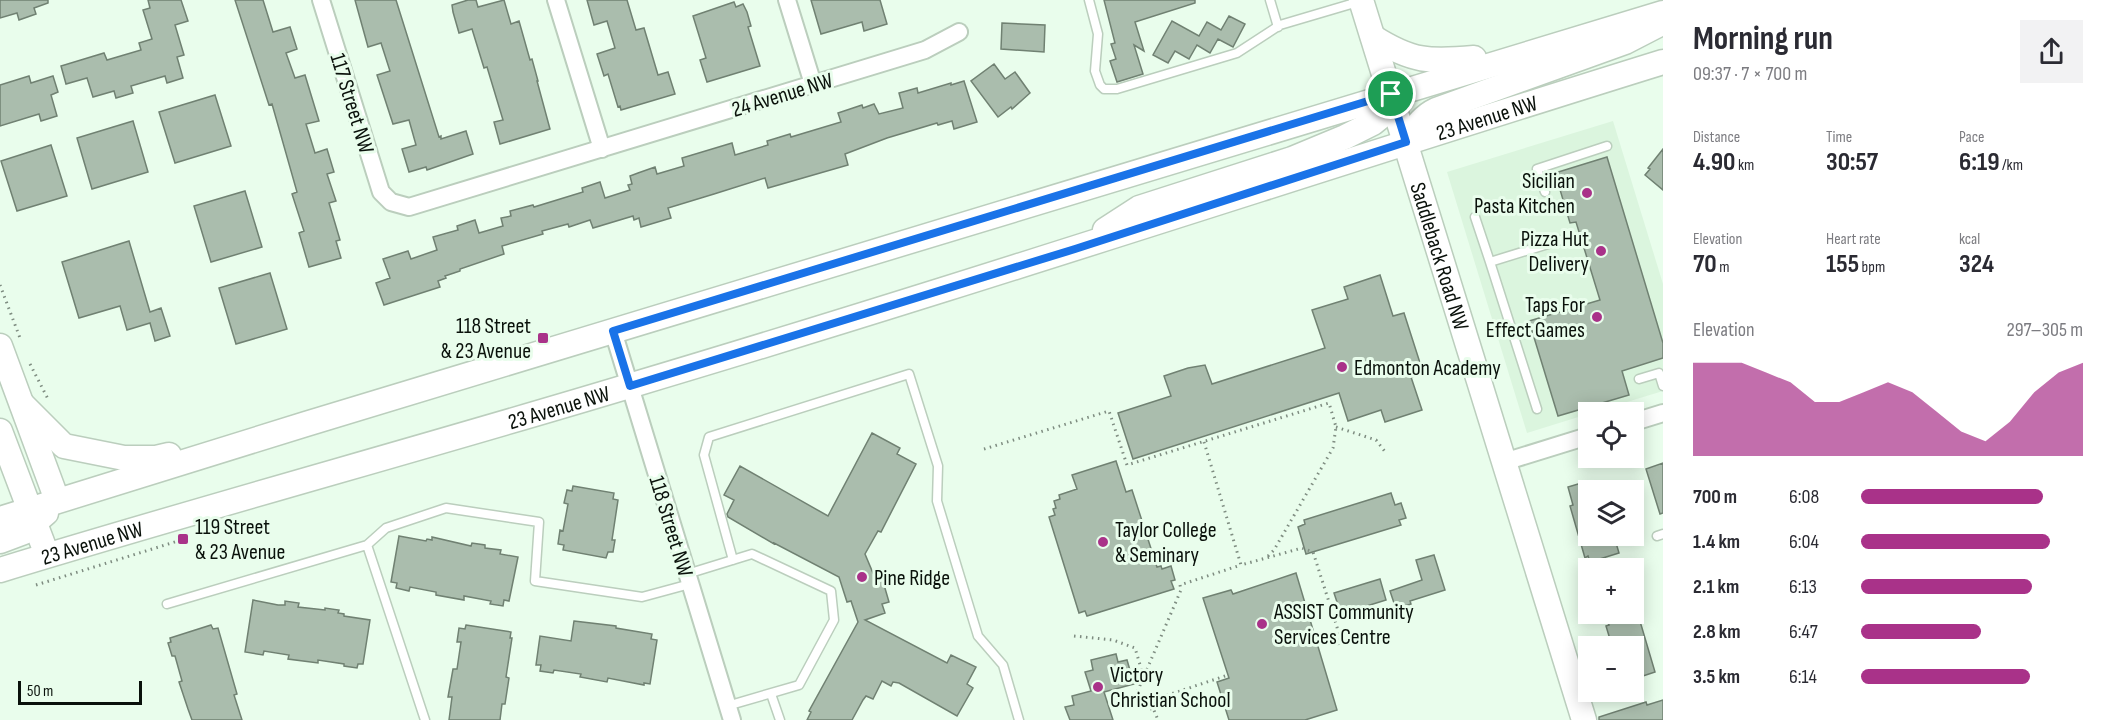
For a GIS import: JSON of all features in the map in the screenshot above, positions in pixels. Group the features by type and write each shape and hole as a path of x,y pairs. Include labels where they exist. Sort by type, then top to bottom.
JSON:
{"main road":[{"name":"Saddleback Road NW","path":"1361,0 1584,720"},
{"path":"0,541 24,532 32,517 57,500 1663,13"},
{"path":"1406,142 1420,121 1436,110 1625,42 1663,22"},
{"path":"1373,37 1399,53 1439,61 1522,54"},
{"name":"23 Avenue NW","path":"0,570 630,386 1075,249 1663,62"},
{"path":"1075,249 1139,208 1292,159 1345,137 1381,118 1388,111 1391,94"},
{"path":"12,347 22,404 57,500"},
{"path":"22,404 64,446 124,458 156,458 306,424"},
{"path":"0,431 47,555"},
{"path":"0,519 32,517"}],"street":[{"name":"117 Street NW","path":"321,0 377,182 381,192 391,202"},
{"path":"556,0 602,148"},
{"path":"787,0 813,84"},
{"name":"24 Avenue NW","path":"391,202 409,207 420,205 932,48 959,32"},
{"name":"118 Street NW","path":"613,331 729,713"},
{"path":"1644,419 1663,413"},
{"path":"1504,462 1578,439"}],"lane":[{"path":"1089,0 1098,34 1095,71 1104,89 1117,89 1237,52 1278,27 1361,0"},
{"path":"1270,0 1278,27"},
{"path":"1545,192 1537,169 1607,146"},
{"path":"1475,217 1537,409"},
{"path":"1490,262 1561,240"},
{"path":"1639,379 1659,373 1663,386"},
{"path":"733,560 704,455 709,437 909,374 938,466 937,501 978,636 1003,665 1019,720"},
{"path":"167,604 367,545 386,528 446,508 539,522 535,581 642,597 752,554 831,591 834,620 799,685 771,694 729,713"},
{"path":"367,545 425,720"},
{"path":"771,694 780,720"}],"path":[{"path":"0,285 12,347"},
{"path":"27,358 52,408"},
{"path":"984,449 1109,411 1127,465 1329,404 1336,427 1333,448 1274,550 1266,558"},
{"path":"1336,427 1376,440 1386,453"},
{"path":"1204,442 1241,566"},
{"path":"36,585 178,541"},
{"path":"1135,697 1181,590 1180,585 1302,548 1313,552 1340,645"},
{"path":"1074,636 1113,640 1135,648 1144,676"},
{"path":"1144,703 1228,675"},
{"path":"1113,705 1139,696 1147,710 1153,708 1158,720"}],"shaded area":[{"path":"1613,121 1663,284 1663,391 1627,402 1578,402 1578,417 1527,433 1447,172"}],"building":[{"path":"0,0 48,0 48,3 34,8 36,14 19,20 17,13 0,18"},
{"path":"148,0 181,0 188,21 175,25 184,55 177,57 183,78 167,83 165,76 131,86 133,93 116,98 114,91 93,97 87,78 66,84 61,66 104,53 107,60 141,50 139,43 152,39 143,10 150,8"},
{"path":"235,0 263,0 273,32 290,27 297,49 286,53 295,78 305,75 319,121 306,124 315,153 327,149 334,172 327,174 336,201 329,203 340,240 336,241 341,258 309,267 299,233 304,231 292,194 297,192 272,104 269,105"},
{"path":"355,0 396,0 439,137 441,136 441,139 466,131 473,154 427,170 426,167 409,172 402,149 416,145 409,120 393,124 377,75 390,71 381,43 368,47"},
{"path":"476,0 478,7 504,0 511,24 519,21 530,60 532,59 550,129 500,144 494,122 503,120 487,67 484,68 472,29 459,33 453,12 452,5"},
{"path":"587,0 627,0 636,30 644,28 658,75 668,72 675,94 621,110 620,106 618,107 608,74 604,76 597,54 615,48 607,21 594,25"},
{"path":"811,0 880,0 887,24 864,31 862,22 821,34"},
{"path":"1104,0 1195,0 1195,3 1135,22 1144,51 1134,45 1143,74 1117,82 1110,61 1116,59 1111,44 1115,43"},
{"path":"734,2 736,7 743,4 747,12 751,26 748,27 760,66 707,82 700,60 706,58 693,16"},
{"path":"1229,16 1245,24 1233,47 1218,39 1210,53 1197,45 1189,59 1175,51 1168,63 1153,55 1172,21 1199,36 1207,22 1221,30"},
{"path":"1002,23 1045,25 1044,52 1001,49"},
{"path":"994,64 1005,79 1015,72 1030,93 1012,109 1011,107 998,117 971,81"},
{"path":"29,76 31,83 53,76 58,92 51,95 57,116 41,121 39,114 0,126 0,85"},
{"path":"964,81 977,122 954,129 952,121 938,125 937,123 887,138 845,154 848,165 768,188 765,178 668,208 671,218 641,227 639,218 634,220 633,216 593,228 590,220 569,227 568,224 542,231 543,234 502,246 504,254 445,276 446,278 438,281 440,287 384,305 376,283 390,278 383,259 408,251 411,259 437,250 433,237 458,230 457,226 475,220 479,233 503,226 501,218 511,216 510,211 533,205 534,207 583,192 582,188 600,182 605,198 630,190 628,185 632,184 630,176 655,167 657,174 684,166 682,158 732,143 735,155 768,145 767,141 790,134 791,137 841,122 838,113 862,105 863,108 874,104 879,114 903,108 899,93 917,88 918,93"},
{"path":"215,95 231,146 175,163 159,112"},
{"path":"133,121 148,172 92,189 77,138"},
{"path":"51,145 67,196 17,211 1,161"},
{"path":"1663,149 1663,190 1645,175"},
{"path":"1607,157 1663,343 1663,358 1622,371 1629,395 1605,402 1578,402 1578,410 1558,416 1529,321 1600,300 1576,222 1570,223 1555,173"},
{"path":"245,191 262,247 211,262 194,206"},
{"path":"129,241 150,312 161,308 170,336 155,341 150,323 127,330 120,306 79,318 62,262"},
{"path":"270,273 287,329 236,344 219,288"},
{"name":"Edmonton Academy","path":"1380,275 1393,316 1404,313 1421,366 1413,368 1416,376 1411,377 1422,410 1385,422 1381,410 1348,421 1339,393 1133,459 1118,413 1171,396 1164,376 1205,365 1212,384 1325,348 1312,310 1348,299 1344,287"},
{"name":"Pine Ridge","path":"872,433 900,448 897,454 916,464 881,532 878,531 865,554 873,573 880,571 889,602 882,604 885,613 865,620 947,663 951,655 976,667 967,684 973,688 957,716 899,683 893,682 891,686 882,681 873,699 866,696 852,720 807,720 811,712 809,711 858,622 851,601 847,602 839,577 774,544 728,517 727,514 734,500 724,495 740,466 828,516"},
{"name":"Taylor College & Seminary","path":"1116,461 1126,492 1132,490 1157,567 1161,566 1162,569 1171,566 1175,580 1171,581 1174,589 1087,616 1085,611 1079,613 1049,517 1055,515 1054,501 1060,499 1059,495 1077,489 1072,475"},
{"path":"1663,463 1663,513 1660,514 1646,469"},
{"path":"1578,484 1578,534 1570,506 1573,505 1568,487"},
{"path":"573,486 614,493 613,499 618,500 612,540 615,540 613,552 608,552 606,558 563,550 564,545 558,544 568,504 564,503 567,490 572,491"},
{"path":"1391,493 1395,505 1401,503 1406,518 1399,520 1401,525 1306,554 1298,527 1305,524 1304,520"},
{"path":"399,536 426,541 427,539 432,540 432,537 471,546 472,543 485,545 485,548 501,550 500,554 518,557 509,601 504,600 503,606 490,604 491,601 464,596 464,600 410,587 409,591 396,588 397,583 391,582"},
{"path":"1582,546 1617,546 1619,553 1603,558 1589,558 1588,556 1585,558"},
{"path":"1434,555 1445,590 1410,601 1411,604 1396,609 1390,591 1422,580 1416,560"},
{"name":"ASSIST Community Services Centre","path":"1296,573 1337,710 1305,720 1229,720 1217,682 1229,678 1203,598 1231,590 1233,594"},
{"path":"1380,579 1386,600 1341,614 1334,593"},
{"path":"253,600 278,605 285,605 285,601 299,603 298,607 339,610 338,613 344,616 370,620 363,664 358,664 357,668 318,660 318,663 288,659 289,655 264,651 263,655 245,652"},
{"path":"574,621 616,626 616,628 652,634 651,639 657,640 650,684 644,683 644,685 608,678 607,682 580,677 581,674 554,670 553,673 540,671 541,665 536,665 540,636 571,641"},
{"path":"1641,624 1655,672 1644,676 1644,636 1609,636 1606,626"},
{"path":"211,625 213,629 218,628 242,720 192,720 179,682 182,681 175,656 172,656 168,643 171,642 170,638"},
{"path":"466,625 511,632 506,677 509,678 500,720 449,720 452,697 448,697 453,669 457,669 461,642 457,642 459,628 465,629"},
{"name":"Victory Christian School","path":"1116,654 1118,662 1127,660 1134,684 1104,692 1113,720 1070,720 1065,707 1074,705 1072,696 1091,691 1085,672 1093,670 1091,660"},
{"path":"1663,700 1663,720 1599,720 1599,717 1646,702 1647,705"}],"place":[{"name":"Sicilian Pasta Kitchen","path":"1587,193"},
{"name":"Pizza Hut Delivery","path":"1601,251"},
{"name":"Taps For Effect Games","path":"1597,317"},
{"name":"118 Street & 23 Avenue","path":"543,338"},
{"name":"Edmonton Academy","path":"1342,367"},
{"name":"119 Street & 23 Avenue","path":"183,539"},
{"name":"Taylor College & Seminary","path":"1103,542"},
{"name":"Pine Ridge","path":"862,577"},
{"name":"ASSIST Community Services Centre","path":"1262,624"},
{"name":"Victory Christian School","path":"1098,687"}],"route":[{"path":"1391,94 1406,142 1075,249 630,386 613,331 1391,94"}]}
